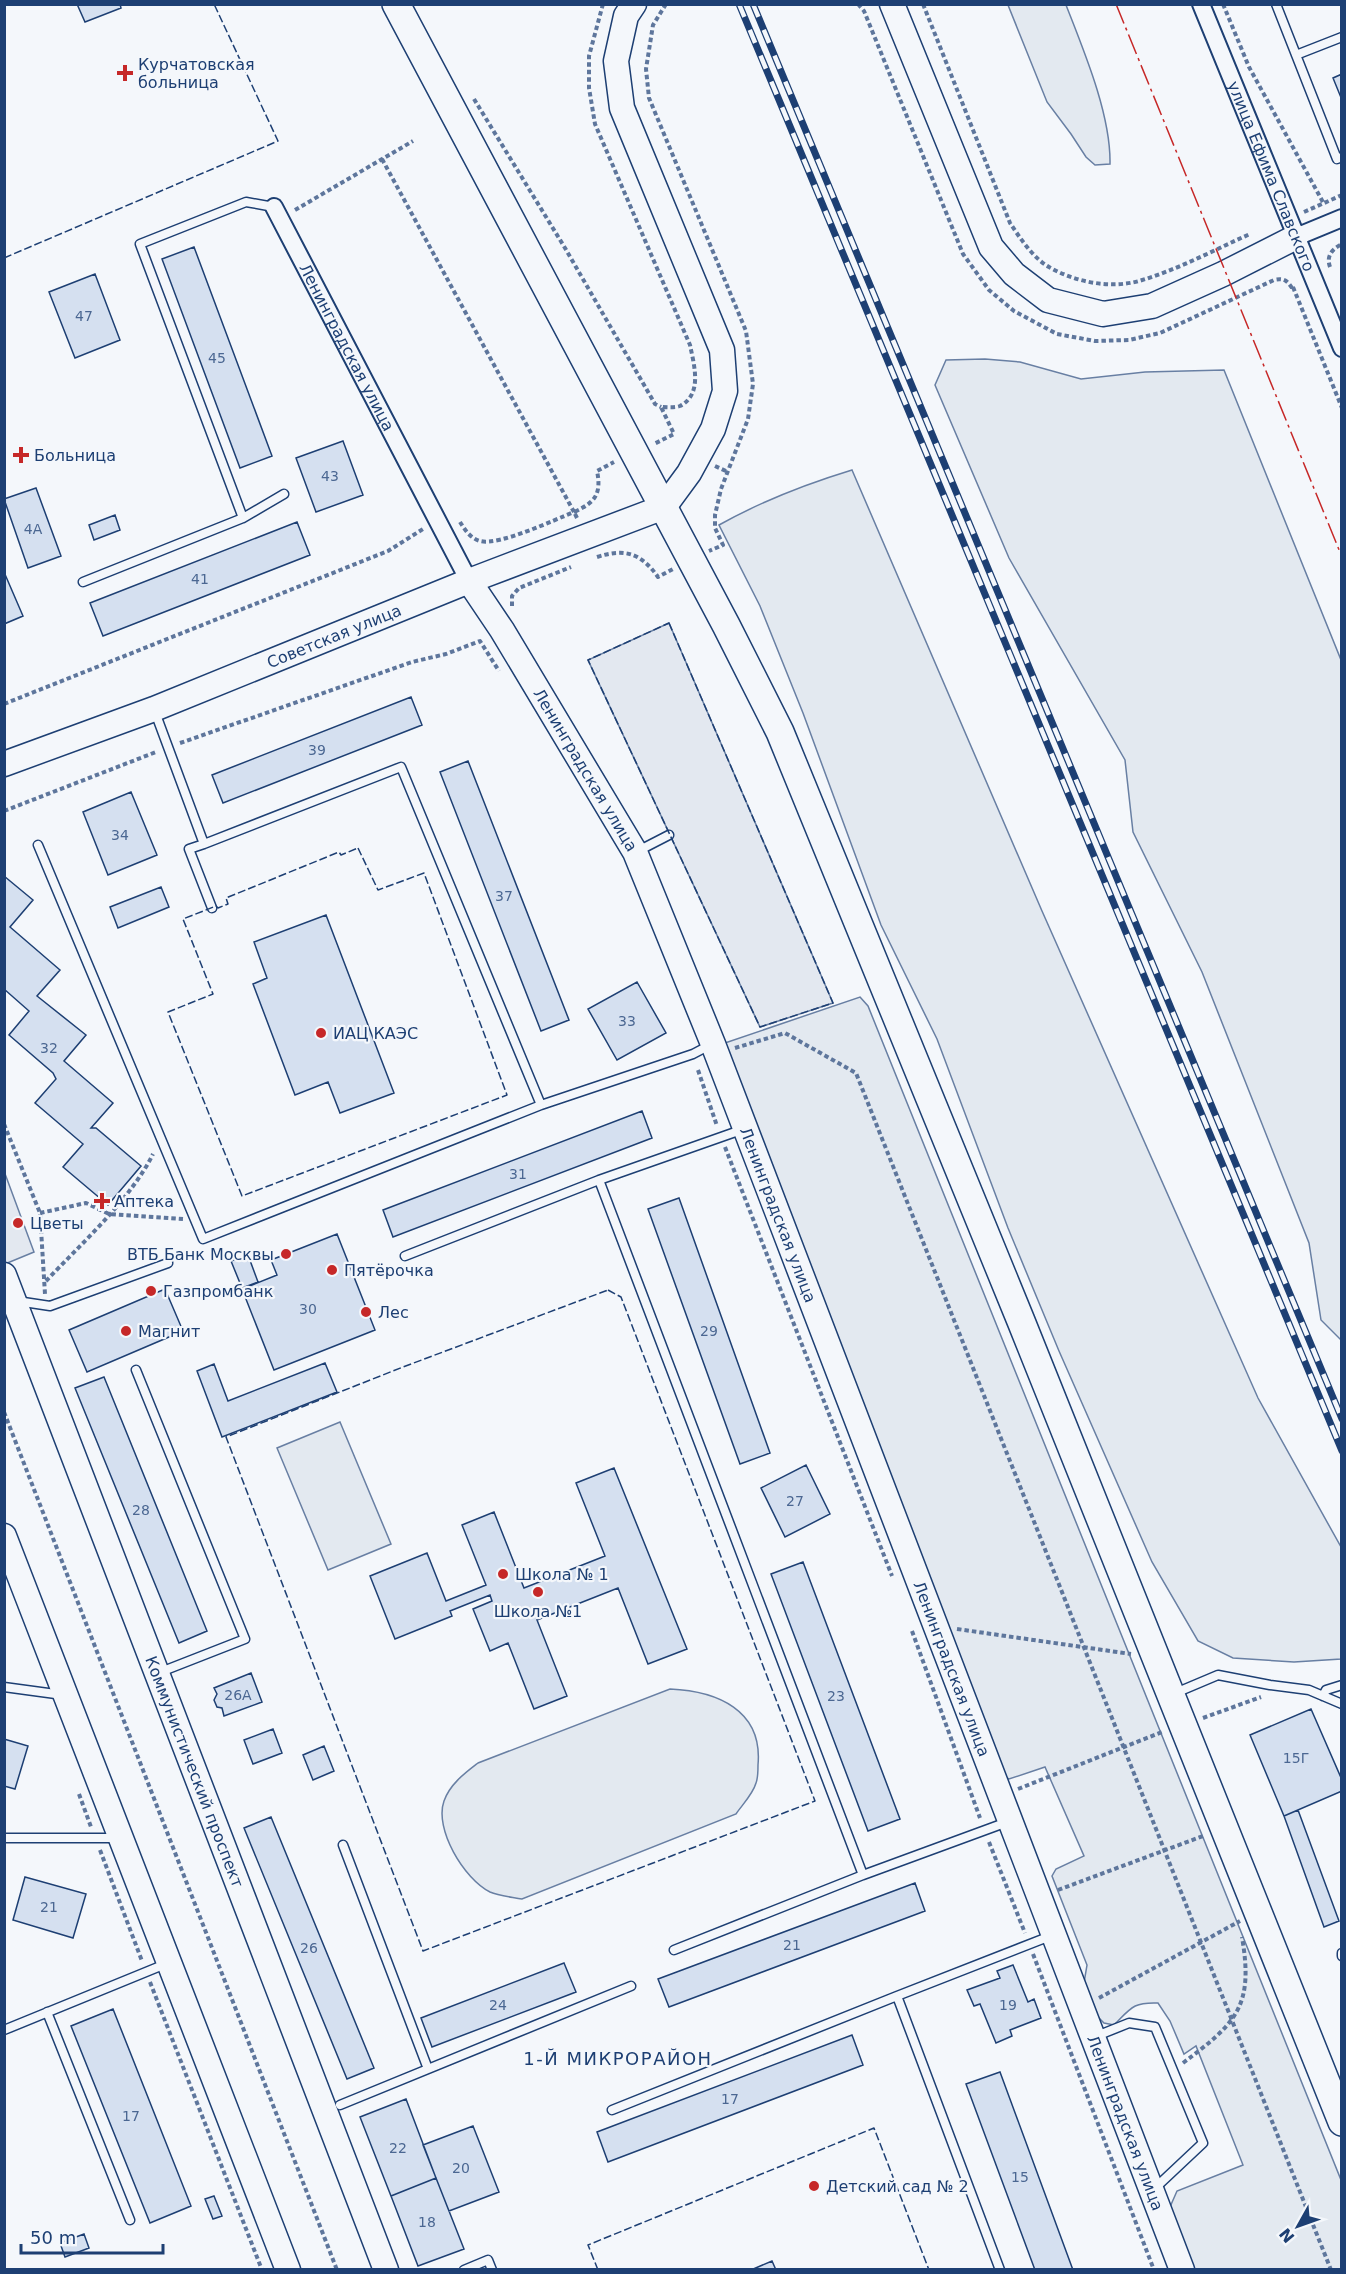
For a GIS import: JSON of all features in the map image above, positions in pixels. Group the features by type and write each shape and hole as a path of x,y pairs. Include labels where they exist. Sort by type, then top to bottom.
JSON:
{"main road":[{"path":"396,4 692,560 780,732 1008,1288 1182,1725 1248,1917 1341,2122"}],"street":[{"path":"633,4 626,16 616,61 622,108 722,350 725,391 713,429 689,473 664,507"},
{"path":"892,4 991,248 1014,274 1048,300 1102,314 1152,306 1223,274 1292,227 1337,220"},
{"name":"улица Ефима Славского","path":"1201,4 1341,348"},
{"name":"Ленинградская улица","path":"277,213 469,581 502,630 635,852 707,1051 744,1129 1055,1934 1182,2270"},
{"name":"Советская улица","path":"4,764 154,709 469,581 664,507"},
{"name":"Коммунистический проспект","path":"4,1275 25,1302 158,1674 386,2270"},
{"path":"4,1536 288,2270"}],"lane":[{"path":"1276,4 1337,159 1341,158"},
{"path":"1296,55 1341,37"},
{"path":"243,518 140,244 246,201 277,213"},
{"path":"83,582 243,518 284,494"},
{"path":"154,709 204,844"},
{"path":"212,908 189,849 401,767 542,1105"},
{"path":"635,852 669,835"},
{"path":"38,845 203,1239 542,1105 707,1051"},
{"path":"405,1256 599,1180 744,1129"},
{"path":"599,1180 863,1875"},
{"path":"25,1302 50,1306 168,1263"},
{"path":"136,1370 244,1639 158,1674"},
{"path":"1169,1695 1218,1674 1309,1690 1341,1704"},
{"path":"1323,1696 1326,1690 1341,1684"},
{"path":"4,1687 66,1695"},
{"path":"674,1950 863,1875 1011,1821"},
{"path":"4,1838 121,1838"},
{"path":"343,1845 429,2069"},
{"path":"612,2110 1055,1934"},
{"path":"4,2030 170,1963"},
{"path":"340,2105 631,1986"},
{"path":"897,1996 1000,2270"},
{"path":"47,2012 130,2220"},
{"path":"1093,2037 1129,2023 1155,2027 1203,2143 1152,2191"},
{"path":"464,2270 488,2260 492,2270"}],"path":[{"path":"472,95 565,248 655,404 661,407 679,406 691,396 696,378 690,345 595,124 589,88 589,56 603,4"},
{"path":"382,159 574,512 595,558 615,551 634,555 650,565 658,577 723,545 716,528 715,514 721,489 748,418 753,384 746,331 649,98 646,69 654,25 666,4"},
{"path":"858,4 864,11 963,254 989,290 1014,311 1057,334 1095,341 1129,340 1160,333 1274,280 1281,278 1288,281 1292,288"},
{"path":"923,4 1010,223 1023,243 1048,267 1080,280 1110,285 1137,282 1258,231"},
{"path":"1223,4 1249,67 1323,203 1337,220"},
{"path":"277,213 413,141"},
{"path":"1292,227 1323,203 1341,195"},
{"path":"4,704 388,551 453,510 469,535 479,541 495,542 574,512 589,505 597,495 599,482 597,471 674,434 661,407"},
{"path":"4,811 168,747 412,662 446,654 480,641 515,623 511,612 512,596 519,588 573,567"},
{"path":"480,641 506,681"},
{"path":"892,1577 721,1137 707,1051 785,1033 856,1073 1331,2270"},
{"path":"4,1124 40,1213 46,1293 25,1302"},
{"path":"45,1282 110,1214 146,1168 161,1139"},
{"path":"40,1213 86,1203 110,1214 195,1220"},
{"path":"4,1412 338,2270"},
{"path":"1154,2270 985,1830 909,1621 1155,1658"},
{"path":"1001,1795 1287,1687"},
{"path":"76,1788 262,2270"},
{"path":"1040,1897 1204,1836"},
{"path":"1082,2007 1248,1917"},
{"path":"1173,2071 1209,2044 1233,2022 1244,1994 1248,1917"}],"shaded area":[{"path":"1008,5 1066,5 1101,104 1109,145 1110,164 1095,165 1086,157 1047,102"},
{"path":"985,359 1020,362 1081,379 1145,372 1224,370 1341,660 1341,1340 1321,1320 1309,1243 1202,972 1133,832 1125,760 1009,558 935,385 946,360"},
{"path":"852,470 1042,911 1258,1398 1341,1547 1341,1659 1294,1662 1233,1658 1198,1641 1152,1562 1059,1351 1008,1228 937,1039 881,925 803,713 760,606 719,525 784,494"},
{"path":"669,623 833,1003 760,1027 588,660"},
{"path":"860,997 868,1006 1341,2180 1341,2269 1194,2269 1170,2207 1177,2191 1243,2165 1196,2046 1184,2054 1170,2021 1158,2003 1133,2007 1114,2025 1104,2023 1097,2016 1084,1983 1087,1965 1052,1876 1056,1869 1084,1856 1045,1767 1009,1779 1003,1775 722,1044"},
{"path":"4,1171 34,1252 5,1264 4,1264"},
{"path":"340,1422 391,1544 328,1570 277,1448"},
{"path":"670,1689 720,1699 745,1717 753,1730 758,1746 757,1779 755,1787 736,1814 522,1899 490,1892 470,1876 461,1865 447,1839 443,1825 444,1801 458,1779 478,1763"}],"building":[{"path":"77,4 120,4 121,8 85,22"},
{"path":"1342,74 1342,100 1333,78"},
{"path":"194,247 272,456 240,468 162,259"},
{"path":"95,274 120,340 75,358 49,292"},
{"path":"343,441 363,495 316,512 296,458"},
{"path":"36,488 61,556 28,568 4,499"},
{"path":"115,515 120,530 94,540 89,525"},
{"path":"297,522 310,555 103,636 90,603"},
{"path":"4,572 23,616 4,624"},
{"path":"411,697 422,725 223,803 212,775"},
{"path":"468,761 569,1020 541,1031 440,772"},
{"path":"131,792 157,855 108,875 83,812"},
{"path":"4,876 33,900 10,927 60,970 37,996 86,1035 64,1061 113,1103 91,1128 96,1128 141,1166 108,1205 63,1167 83,1144 35,1103 56,1079 53,1073 9,1035 29,1011 4,989"},
{"path":"161,887 169,907 118,928 110,907"},
{"name":"ИАЦ КАЭС","path":"326,915 394,1093 340,1113 328,1082 295,1095 253,984 267,978 254,942"},
{"path":"637,982 666,1033 617,1060 588,1009"},
{"path":"642,1111 652,1138 393,1237 383,1210"},
{"path":"679,1198 770,1453 740,1464 648,1209"},
{"path":"337,1234 375,1330 274,1370 242,1289 277,1275 271,1260"},
{"path":"248,1255 258,1282 242,1288 231,1261"},
{"name":"Магнит","path":"165,1289 183,1331 87,1372 69,1330"},
{"path":"325,1363 337,1392 222,1437 197,1371 214,1364 228,1401"},
{"path":"104,1377 207,1631 179,1643 75,1388"},
{"path":"806,1465 830,1514 785,1537 761,1488"},
{"name":"Школа №1","path":"614,1468 687,1649 648,1664 618,1588 537,1620 567,1696 534,1709 508,1643 490,1651 473,1609 492,1601 490,1595 450,1611 452,1616 395,1639 370,1576 427,1553 446,1601 486,1585 462,1525 494,1512 524,1588 605,1556 576,1483"},
{"path":"803,1562 900,1819 868,1831 771,1574"},
{"path":"251,1673 262,1702 224,1716 222,1708 217,1707 214,1700 217,1694 214,1688"},
{"path":"1311,1709 1342,1780 1342,1791 1284,1816 1250,1735"},
{"path":"273,1729 282,1753 253,1764 244,1740"},
{"path":"4,1739 28,1746 15,1789 4,1786"},
{"path":"324,1746 334,1771 313,1780 303,1755"},
{"path":"1298,1810 1339,1921 1324,1927 1284,1816"},
{"path":"271,1817 374,2068 347,2079 244,1828"},
{"path":"25,1877 86,1894 73,1938 13,1920"},
{"path":"915,1883 925,1911 669,2007 658,1979"},
{"path":"564,1963 576,1992 432,2047 421,2018"},
{"path":"1013,1965 1028,2002 1034,1999 1041,2018 1010,2030 1012,2036 996,2043 980,2004 974,2006 967,1990 1000,1978 997,1971"},
{"path":"113,2009 191,2206 150,2223 71,2026"},
{"path":"852,2035 863,2065 608,2162 597,2132"},
{"path":"1000,2072 1073,2270 1035,2270 966,2084"},
{"path":"406,2099 436,2178 391,2196 360,2117"},
{"path":"473,2126 499,2192 449,2211 423,2145"},
{"path":"436,2178 464,2249 418,2266 391,2196"},
{"path":"214,2196 222,2216 213,2219 205,2199"},
{"path":"84,2234 89,2248 65,2257 60,2243"},
{"path":"772,2261 776,2270 751,2270"}],"railway":[{"path":"739,4 1342,1451"},
{"path":"753,4 1342,1419"}],"fence":[{"path":"4,258 278,141 214,4"},
{"path":"669,623 833,1003 760,1027 588,660 669,623"},
{"path":"358,848 378,890 424,873 507,1095 242,1196 168,1012 213,994 183,919 216,906 218,908 228,904 226,898 339,852 341,855 358,848"},
{"path":"608,1290 621,1297 815,1801 423,1951 226,1437 608,1290"},
{"path":"598,2270 588,2245 874,2128 929,2270"}],"power":[{"path":"1116,4 1342,557"}],"place":[{"name":"Курчатовская больница","path":"125,73"},
{"name":"Больница","path":"21,455"},
{"name":"ИАЦ КАЭС","path":"321,1033"},
{"name":"Аптека","path":"102,1201"},
{"name":"Цветы","path":"18,1223"},
{"name":"ВТБ Банк Москвы","path":"286,1254"},
{"name":"Пятёрочка","path":"332,1270"},
{"name":"Газпромбанк","path":"151,1291"},
{"name":"Лес","path":"366,1312"},
{"name":"Магнит","path":"126,1331"},
{"name":"Школа № 1","path":"503,1574"},
{"name":"Школа №1","path":"538,1592"},
{"name":"Детский сад № 2","path":"814,2186"}],"district":[{"name":"1-Й МИКРОРАЙОН","path":"618,2059"}]}
